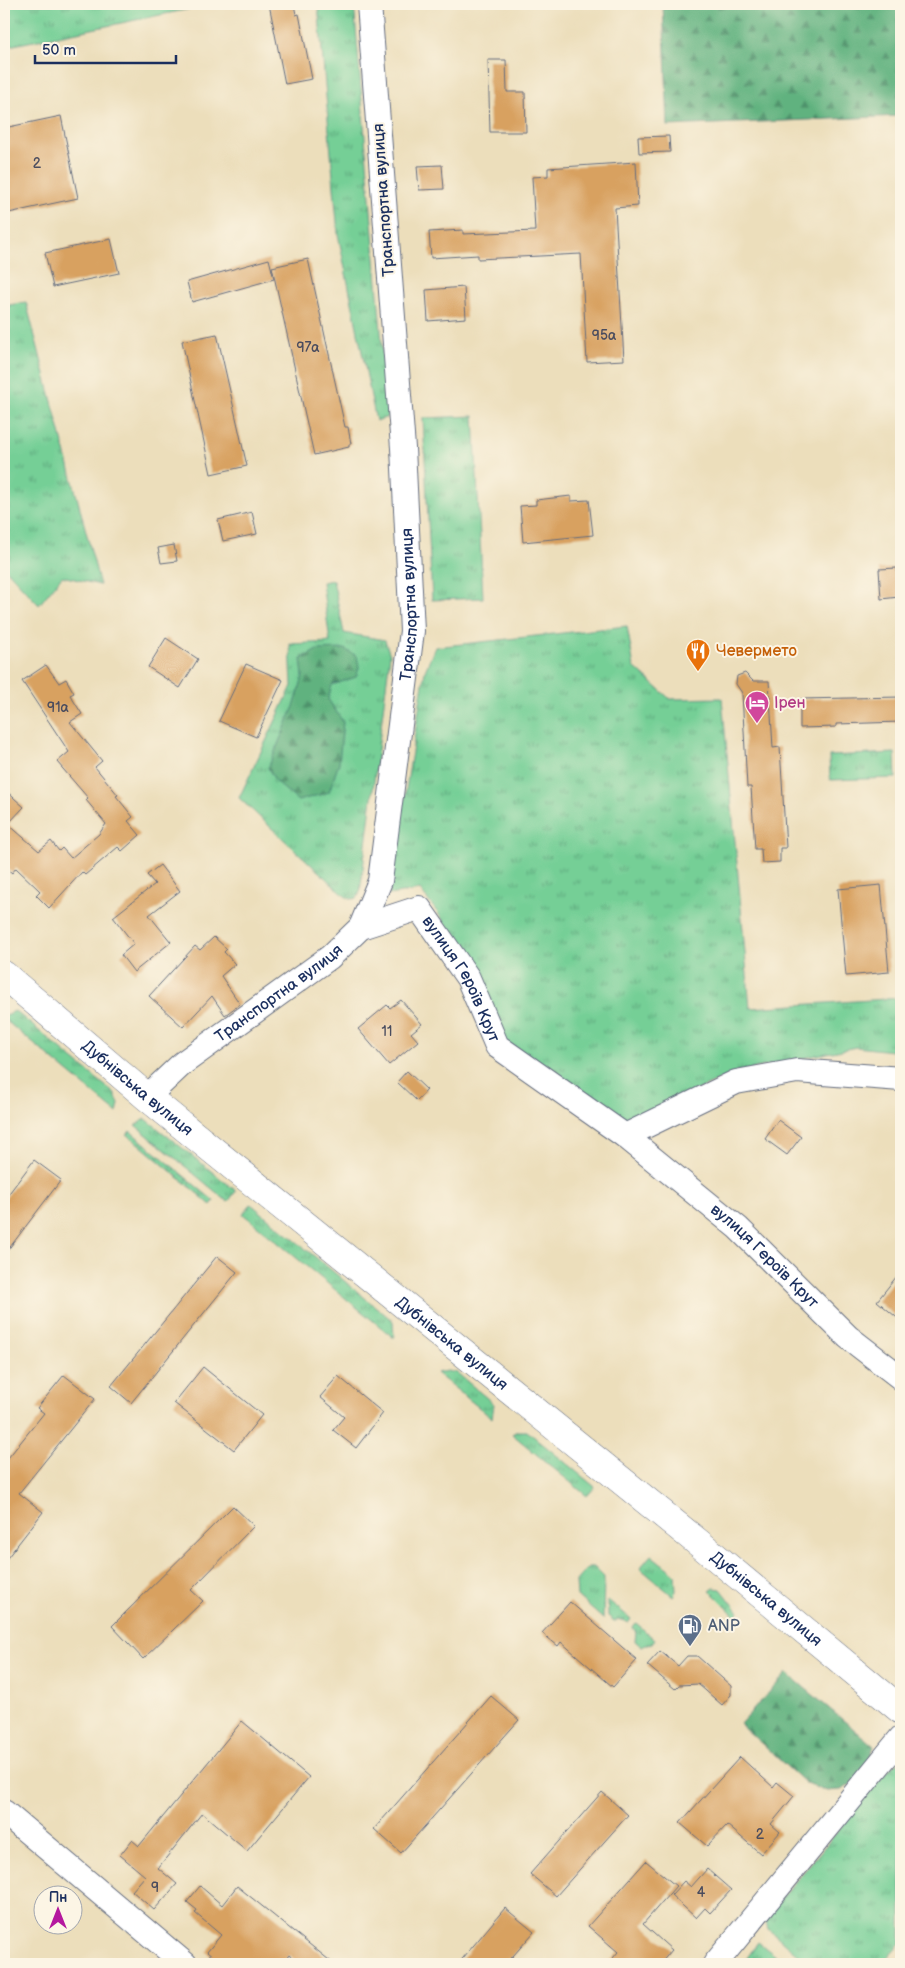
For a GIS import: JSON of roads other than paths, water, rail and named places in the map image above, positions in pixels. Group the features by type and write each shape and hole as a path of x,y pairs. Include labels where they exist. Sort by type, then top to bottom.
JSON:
{"main road":[{"name":"Дубнівська вулиця","path":"8,986 700,1544 901,1710"}],"street":[{"name":"Транспортна вулиця","path":"147,1097 183,1063 330,957 361,927 380,880 412,630 403,448 369,4"},
{"name":"вулиця Героїв Крут","path":"361,927 419,908 468,978 497,1046 625,1136 738,1228 848,1337 901,1378"},
{"path":"625,1136 736,1082 797,1071 901,1079"},
{"path":"715,1964 901,1738"},
{"path":"6,1818 170,1960"}],"place":[{"name":"Чевермето","path":"698,672"},
{"name":"Ірен","path":"757,724"},
{"name":"ANP","path":"690,1647"}]}
